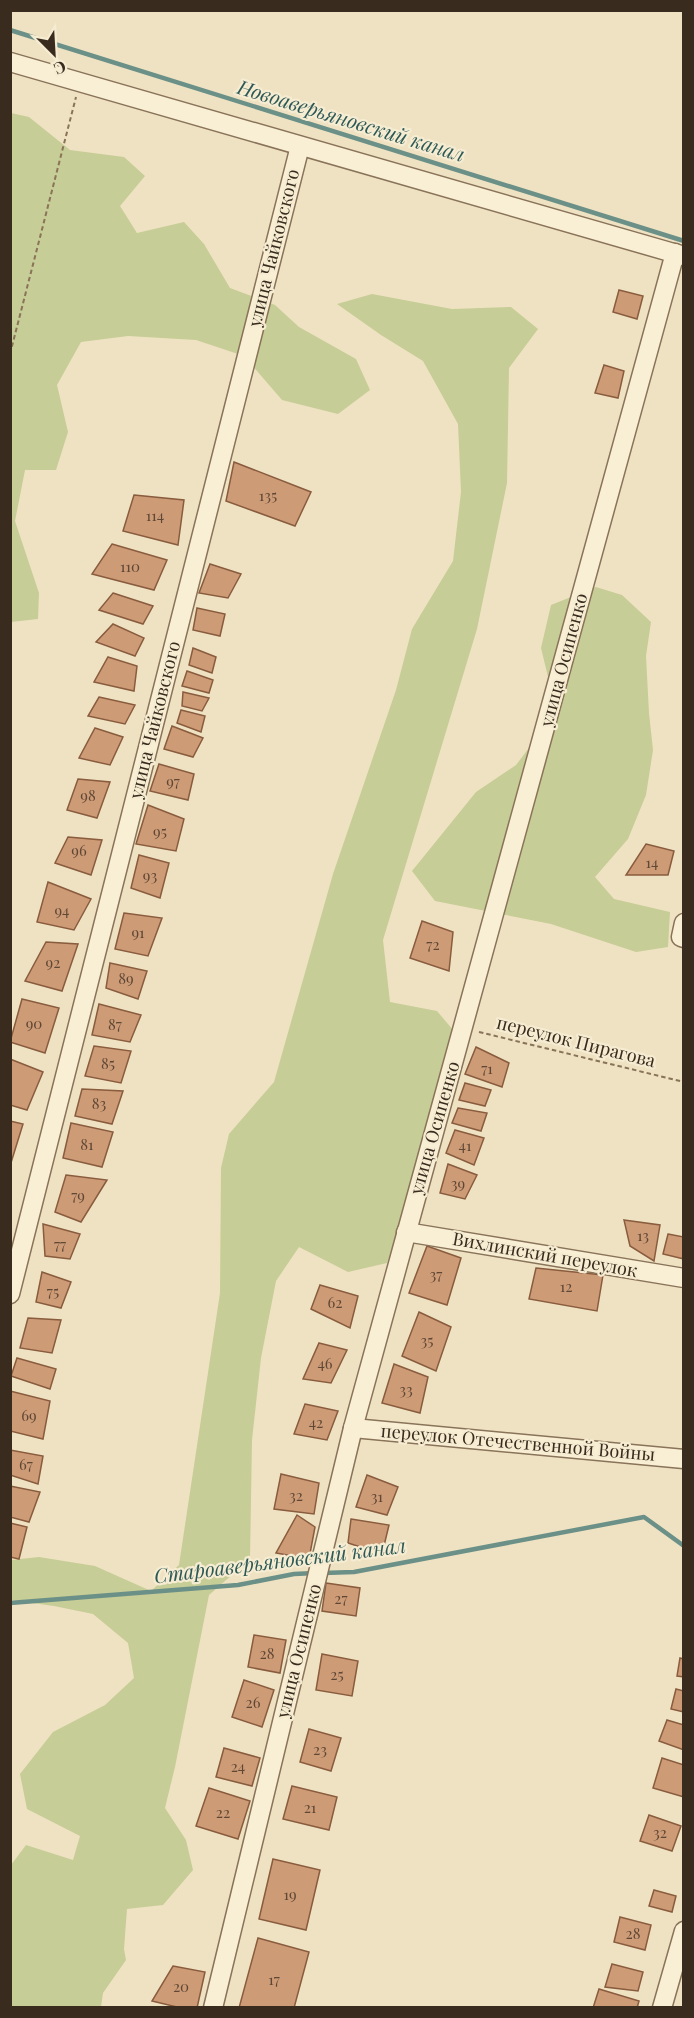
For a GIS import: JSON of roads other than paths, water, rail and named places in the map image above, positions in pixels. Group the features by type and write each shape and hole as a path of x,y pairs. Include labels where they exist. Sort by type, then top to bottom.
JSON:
{"street":[{"path":"10,62 679,255"},
{"name":"улица Чайковского","path":"10,1294 300,146"},
{"name":"улица Осипенко","path":"213,2007 353,1428 679,255"},
{"path":"684,923 681,937 684,938"},
{"name":"Вихлинский переулок","path":"406,1232 684,1278"},
{"name":"переулок Отечественной Войны","path":"353,1428 684,1459"},
{"path":"662,2007 684,1930"}],"waterway":[{"name":"Новоаверьяновский канал","path":"10,30 684,241"},
{"name":"Староаверьяновский канал","path":"323,1573 354,1572 644,1517 684,1546"},
{"name":"Староаверьяновский канал","path":"10,1603 238,1585 294,1574 315,1573"}]}
